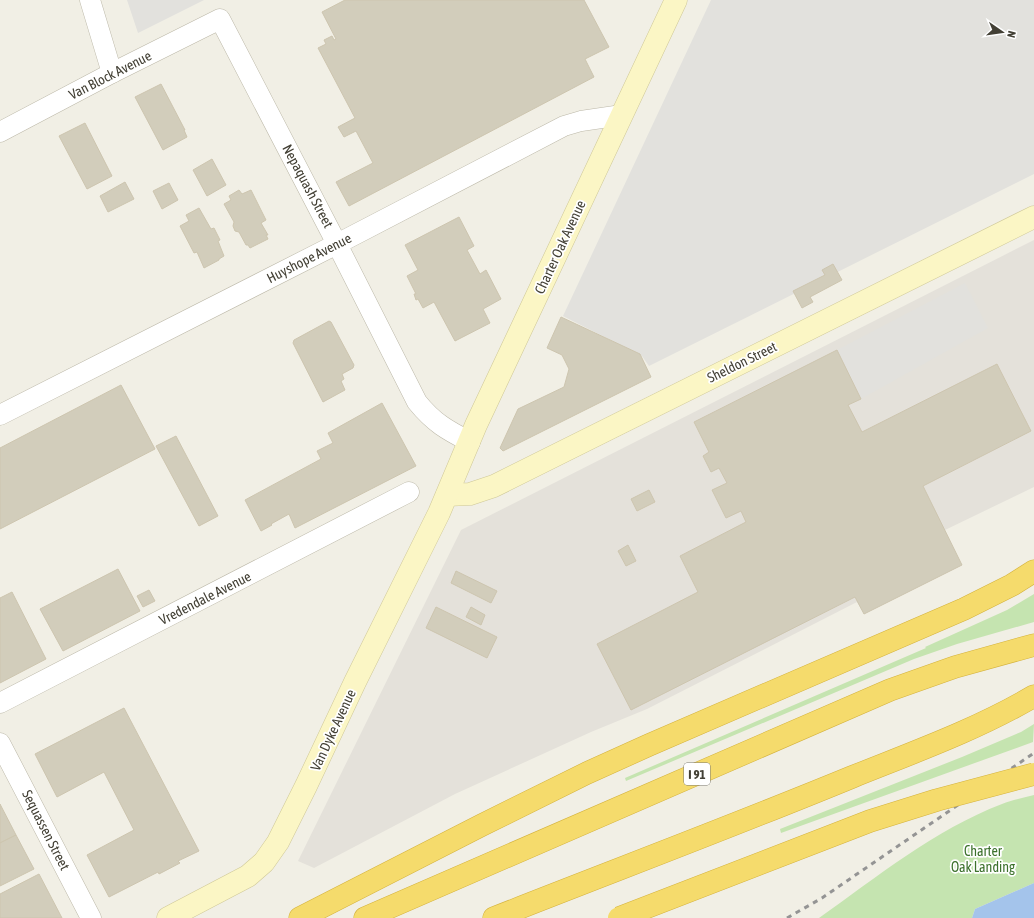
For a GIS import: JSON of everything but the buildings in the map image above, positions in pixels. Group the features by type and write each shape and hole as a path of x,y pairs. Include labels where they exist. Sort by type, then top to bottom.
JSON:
{"highway":[{"path":"1012,585 1020,570 1034,557"},
{"path":"300,918 587,773 964,609 1012,585 1034,571"},
{"name":"I 91","path":"365,918 890,690 955,667 1034,645"},
{"path":"494,918 760,814 975,727 1034,696"},
{"path":"619,918 870,821 943,798 1034,774"}],"street":[{"path":"90,0 112,73"},
{"name":"Charter Oak Avenue","path":"447,495 470,442 676,0"},
{"name":"Van Block Avenue","path":"0,132 112,73 220,19"},
{"name":"Nepaquash Street","path":"220,19 417,402 428,416 446,430 470,442"},
{"name":"Huyshope Avenue","path":"0,415 337,244 564,126 581,120 622,115"},
{"name":"Sheldon Street","path":"447,495 468,494 494,486 1034,217"},
{"name":"Vredendale Avenue","path":"0,703 409,492"},
{"name":"Van Dyke Avenue","path":"168,918 248,876 264,862 278,842 295,811 355,682 447,495"},
{"name":"Sequassen Street","path":"0,743 91,918"}],"shaded area":[{"path":"127,0 204,0 138,33"},
{"path":"711,0 1034,0 1034,174 649,366 642,356 563,316"},
{"path":"1034,240 1034,487 945,530 962,565 864,614 857,602 647,709 591,732 455,794 314,868 298,861 461,530"},
{"path":"965,283 988,328 861,399 837,350"}],"green space":[{"path":"1034,594 1034,622 957,644 914,659 626,781 625,778 926,648 925,647 1007,610"},
{"path":"1034,724 1033,742 781,833 780,829 962,757 1021,732"},
{"name":"Charter Oak Landing","path":"1034,795 1034,883 975,909 972,918 819,918 907,855 953,827 1002,804"}],"water":[{"path":"1034,883 1034,918 972,918 975,909"}],"railway":[{"path":"787,918 822,898 1034,753"}]}
